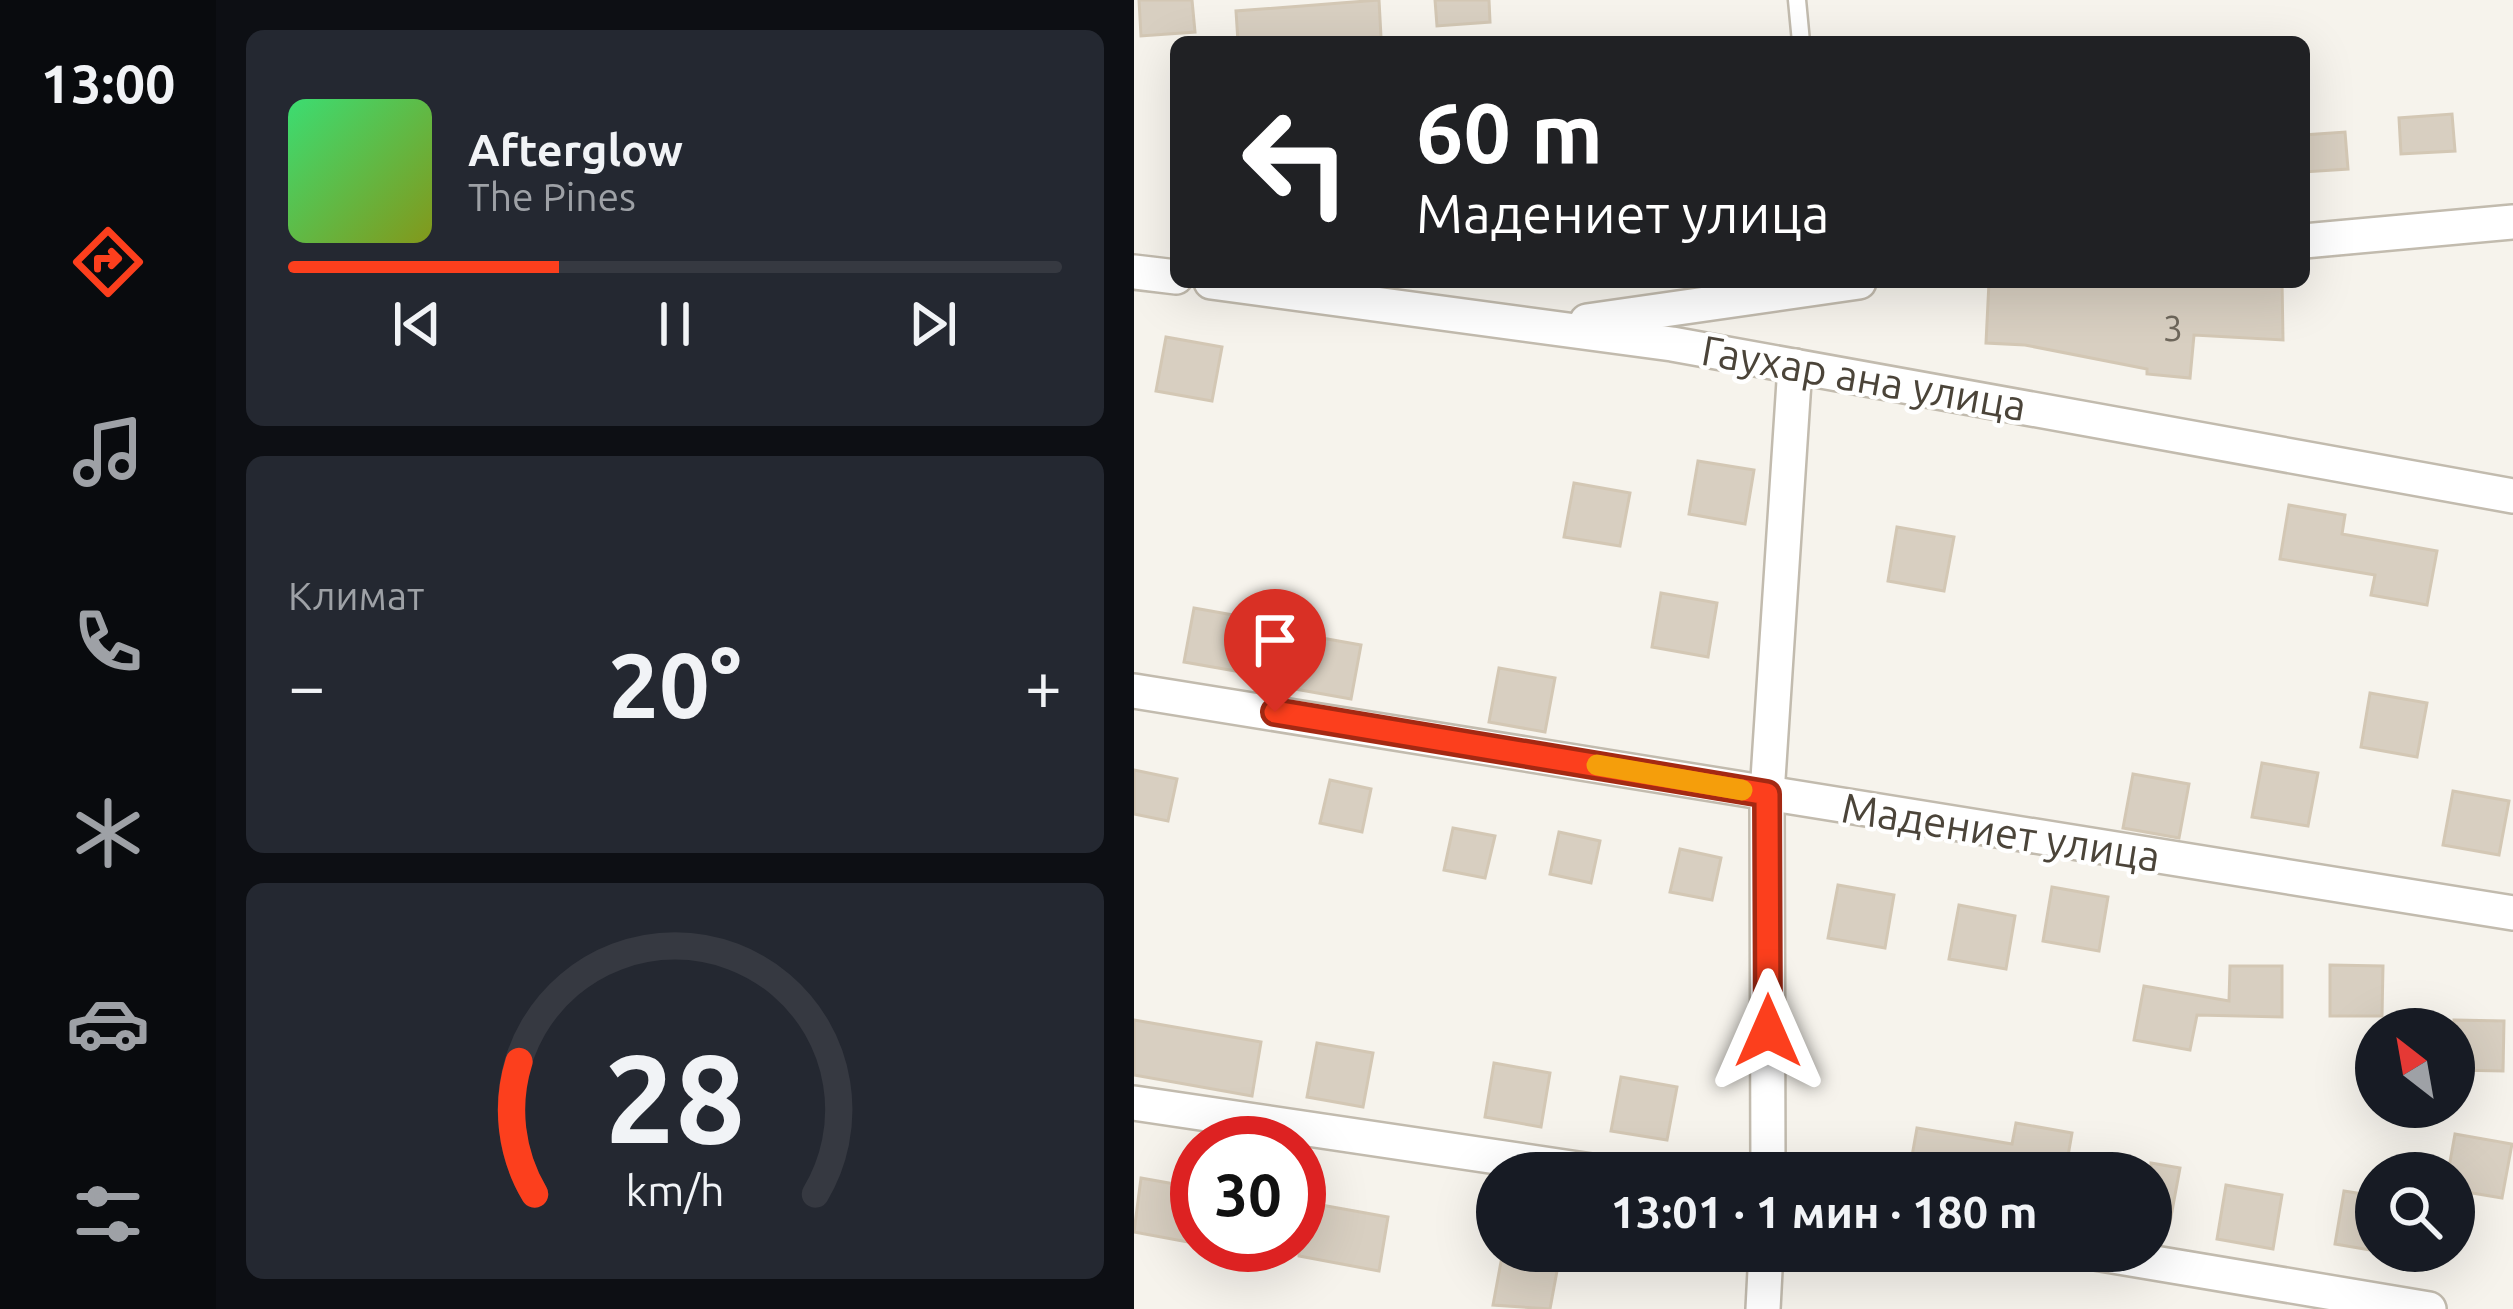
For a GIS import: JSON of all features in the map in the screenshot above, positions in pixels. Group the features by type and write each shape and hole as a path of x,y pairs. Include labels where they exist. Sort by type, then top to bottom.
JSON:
{"street":[{"path":"2310,240 2513,222"},
{"path":"1134,272 1170,276"},
{"name":"Гаухар ана улица","path":"1256,288 1795,366 2513,496"},
{"path":"1550,327 1798,288"},
{"path":"1768,1152 1767,794 1795,366"},
{"name":"Мадениет улица","path":"1134,691 2513,913"},
{"path":"1134,1103 1476,1154"},
{"path":"2172,1268 2346,1302 2429,1309"},
{"path":"1763,1309 1765,1272"}],"lane":[{"path":"1797,0 1800,36"}],"building":[{"path":"1139,0 1192,0 1195,32 1141,36"},
{"path":"1379,0 1381,36 1238,36 1236,11"},
{"path":"1435,0 1489,0 1490,22 1437,26"},
{"path":"2452,114 2455,151 2401,154 2399,118"},
{"path":"2345,132 2348,169 2310,172 2310,135"},
{"path":"1989,288 2282,288 2283,340 2194,335 2190,378 2147,374 2147,369 2025,345 1986,343"},
{"path":"1166,337 1222,347 1212,401 1156,391"},
{"path":"1698,461 1754,470 1745,524 1689,514"},
{"path":"1574,483 1630,493 1620,546 1564,537"},
{"path":"2289,505 2345,515 2342,534 2437,551 2427,605 2371,595 2375,575 2280,559"},
{"path":"1897,527 1954,537 1944,591 1888,581"},
{"path":"1661,593 1717,603 1708,657 1652,647"},
{"path":"1194,608 1250,618 1241,672 1184,662"},
{"path":"1305,635 1361,645 1351,699 1295,689"},
{"path":"1499,668 1555,678 1545,732 1489,722"},
{"path":"2370,693 2427,703 2417,757 2361,747"},
{"path":"2262,763 2318,773 2308,826 2252,817"},
{"path":"1134,770 1177,779 1168,821 1134,814"},
{"path":"2133,774 2189,784 2179,838 2123,828"},
{"path":"1330,780 1371,789 1362,832 1320,823"},
{"path":"2453,791 2509,801 2499,855 2443,845"},
{"path":"1453,828 1495,836 1485,878 1444,870"},
{"path":"1559,832 1600,841 1591,883 1550,874"},
{"path":"1680,849 1721,858 1712,900 1670,892"},
{"path":"1838,885 1894,895 1885,948 1828,938"},
{"path":"2052,887 2108,897 2099,951 2043,941"},
{"path":"1959,905 2015,916 2006,969 1949,959"},
{"path":"2330,965 2383,966 2382,1008 2355,1008 2355,1016 2330,1016"},
{"path":"2230,966 2282,966 2282,1017 2197,1015 2190,1050 2134,1040 2144,986 2229,1001"},
{"path":"1134,1020 1261,1042 1252,1096 1134,1075"},
{"path":"2475,1020 2504,1021 2503,1071 2475,1070"},
{"path":"1317,1043 1373,1053 1363,1107 1307,1097"},
{"path":"1494,1063 1550,1073 1541,1127 1485,1117"},
{"path":"1621,1077 1677,1087 1667,1140 1611,1131"},
{"path":"2016,1123 2072,1133 2069,1152 1913,1152 1917,1128 2012,1144"},
{"path":"2455,1134 2512,1144 2502,1198 2475,1194 2475,1152 2452,1152"},
{"path":"2172,1167 2180,1168 2172,1211"},
{"path":"1141,1178 1170,1183 1170,1239 1134,1232"},
{"path":"2226,1185 2282,1195 2273,1249 2217,1239"},
{"path":"2344,1191 2355,1193 2355,1247 2335,1244"},
{"path":"1326,1206 1388,1217 1379,1271 1326,1261"},
{"path":"1499,1272 1557,1272 1550,1309 1493,1305"}],"slow traffic":[{"path":"1597,765 1742,790"}],"route":[{"path":"1275,712 1767,794 1768,1031"}]}
